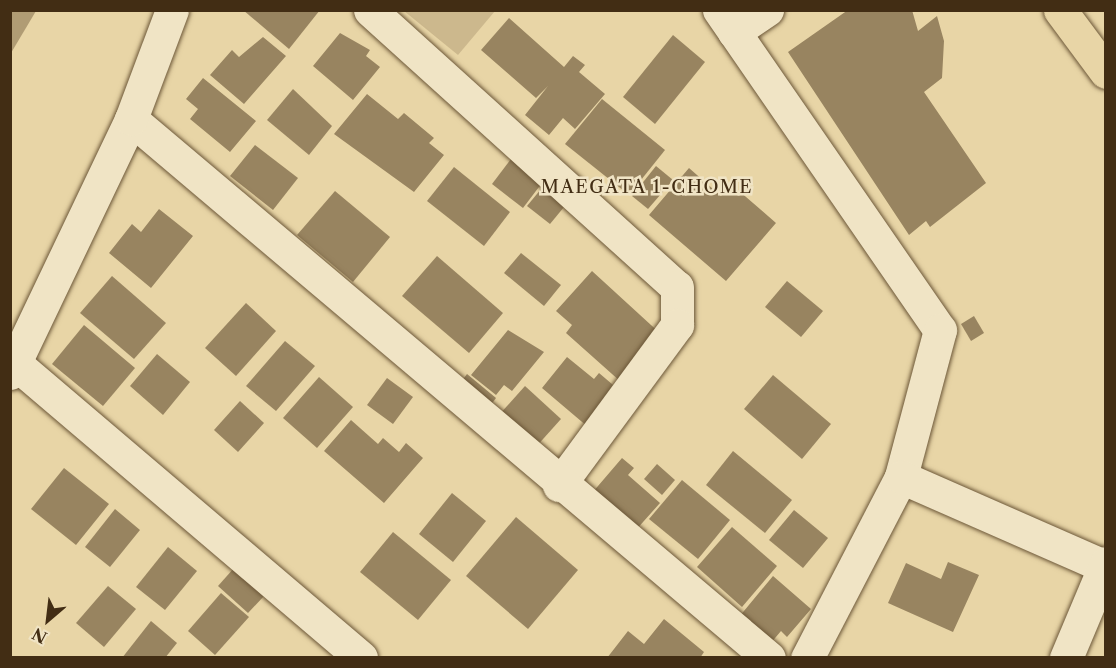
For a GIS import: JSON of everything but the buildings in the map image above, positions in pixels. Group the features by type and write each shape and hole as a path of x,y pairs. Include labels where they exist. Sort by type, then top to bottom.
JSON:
{"main road":[{"path":"1060,10 1106,72"}],"street":[{"path":"172,10 130,119 13,369 361,657"},
{"path":"370,10 677,286 677,325 559,485"},
{"path":"767,10 726,21 940,330 901,477 807,657"},
{"path":"130,119 559,485 769,657"},
{"path":"901,477 1105,564 1065,657"}],"shaded area":[{"path":"10,11 36,11 11,53"},
{"path":"404,11 495,11 458,55"}],"district":[{"name":"MAEGATA 1-CHOME","path":"647,187"}]}
